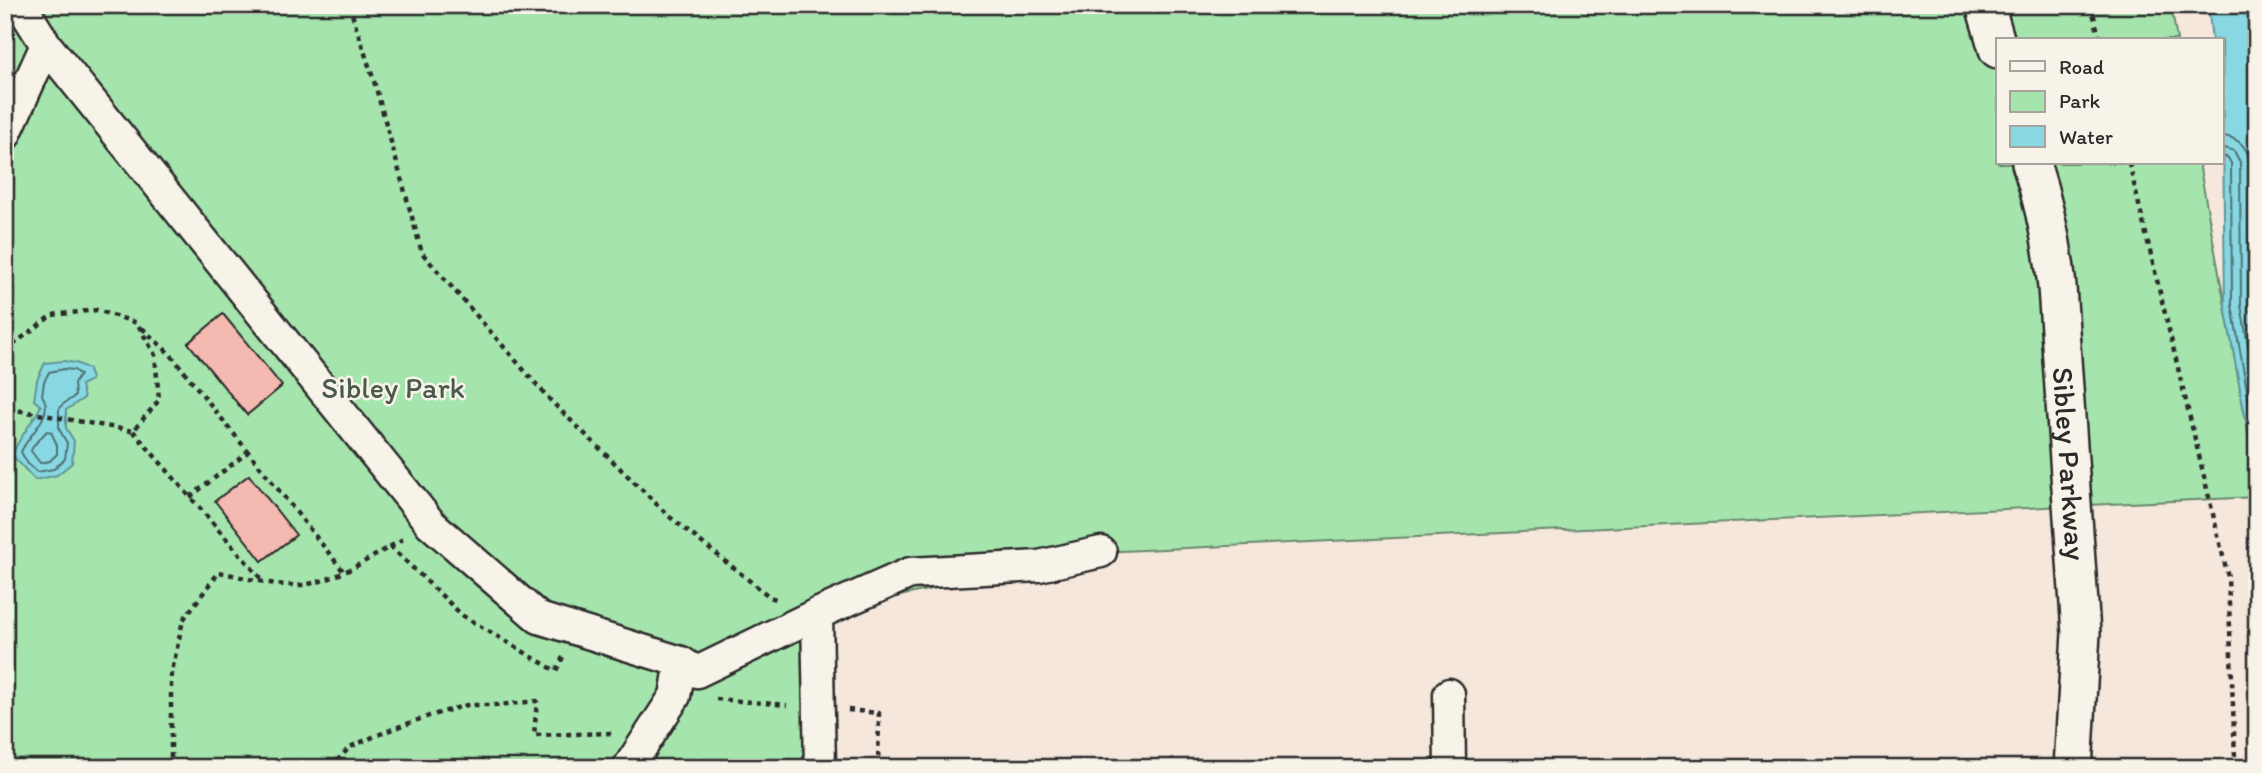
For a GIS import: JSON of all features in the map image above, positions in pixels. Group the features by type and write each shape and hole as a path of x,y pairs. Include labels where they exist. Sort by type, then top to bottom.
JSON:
{"street":[{"path":"21,5 46,45 430,524 539,618 681,662 697,673 817,614 910,573 1039,566 1101,552"},
{"path":"1985,5 1996,42"},
{"path":"5,135 46,45"},
{"name":"Sibley Parkway","path":"2031,164 2043,200 2054,253 2081,633 2073,768"},
{"path":"817,614 820,768"},
{"path":"628,768 674,696 681,662"},
{"path":"1449,694 1450,768"}],"path":[{"path":"349,5 374,81 422,253 551,401 671,517 770,597 817,614"},
{"path":"2091,5 2099,38"},
{"path":"2129,164 2228,577 2235,758 2233,768"},
{"path":"5,351 52,315 97,310 137,323 171,355 344,572"},
{"path":"133,431 159,400 155,355 137,323"},
{"path":"5,368 8,371 5,390"},
{"path":"5,408 133,431 264,581"},
{"path":"190,497 248,452"},
{"path":"171,768 171,676 183,620 219,572 299,585 337,576 430,524"},
{"path":"707,698 879,713 878,768"},
{"path":"330,768 350,747 387,731 467,705 537,701 534,735 617,733"}],"green space":[{"name":"Sibley Park","path":"5,5 2171,5 2177,38 1996,38 1996,164 2199,164 2257,482 2257,497 1101,552 817,614 820,768 5,768"}],"water":[{"path":"2208,5 2257,5 2257,483 2225,306 2224,38 2212,38"},
{"path":"64,361 89,369 91,380 81,385 84,398 66,410 66,428 74,441 72,463 57,475 35,480 12,455 41,406 34,400 37,380 45,363"}],"building":[{"path":"223,314 282,386 247,415 188,343"},
{"path":"249,475 296,535 262,561 215,501"}]}
